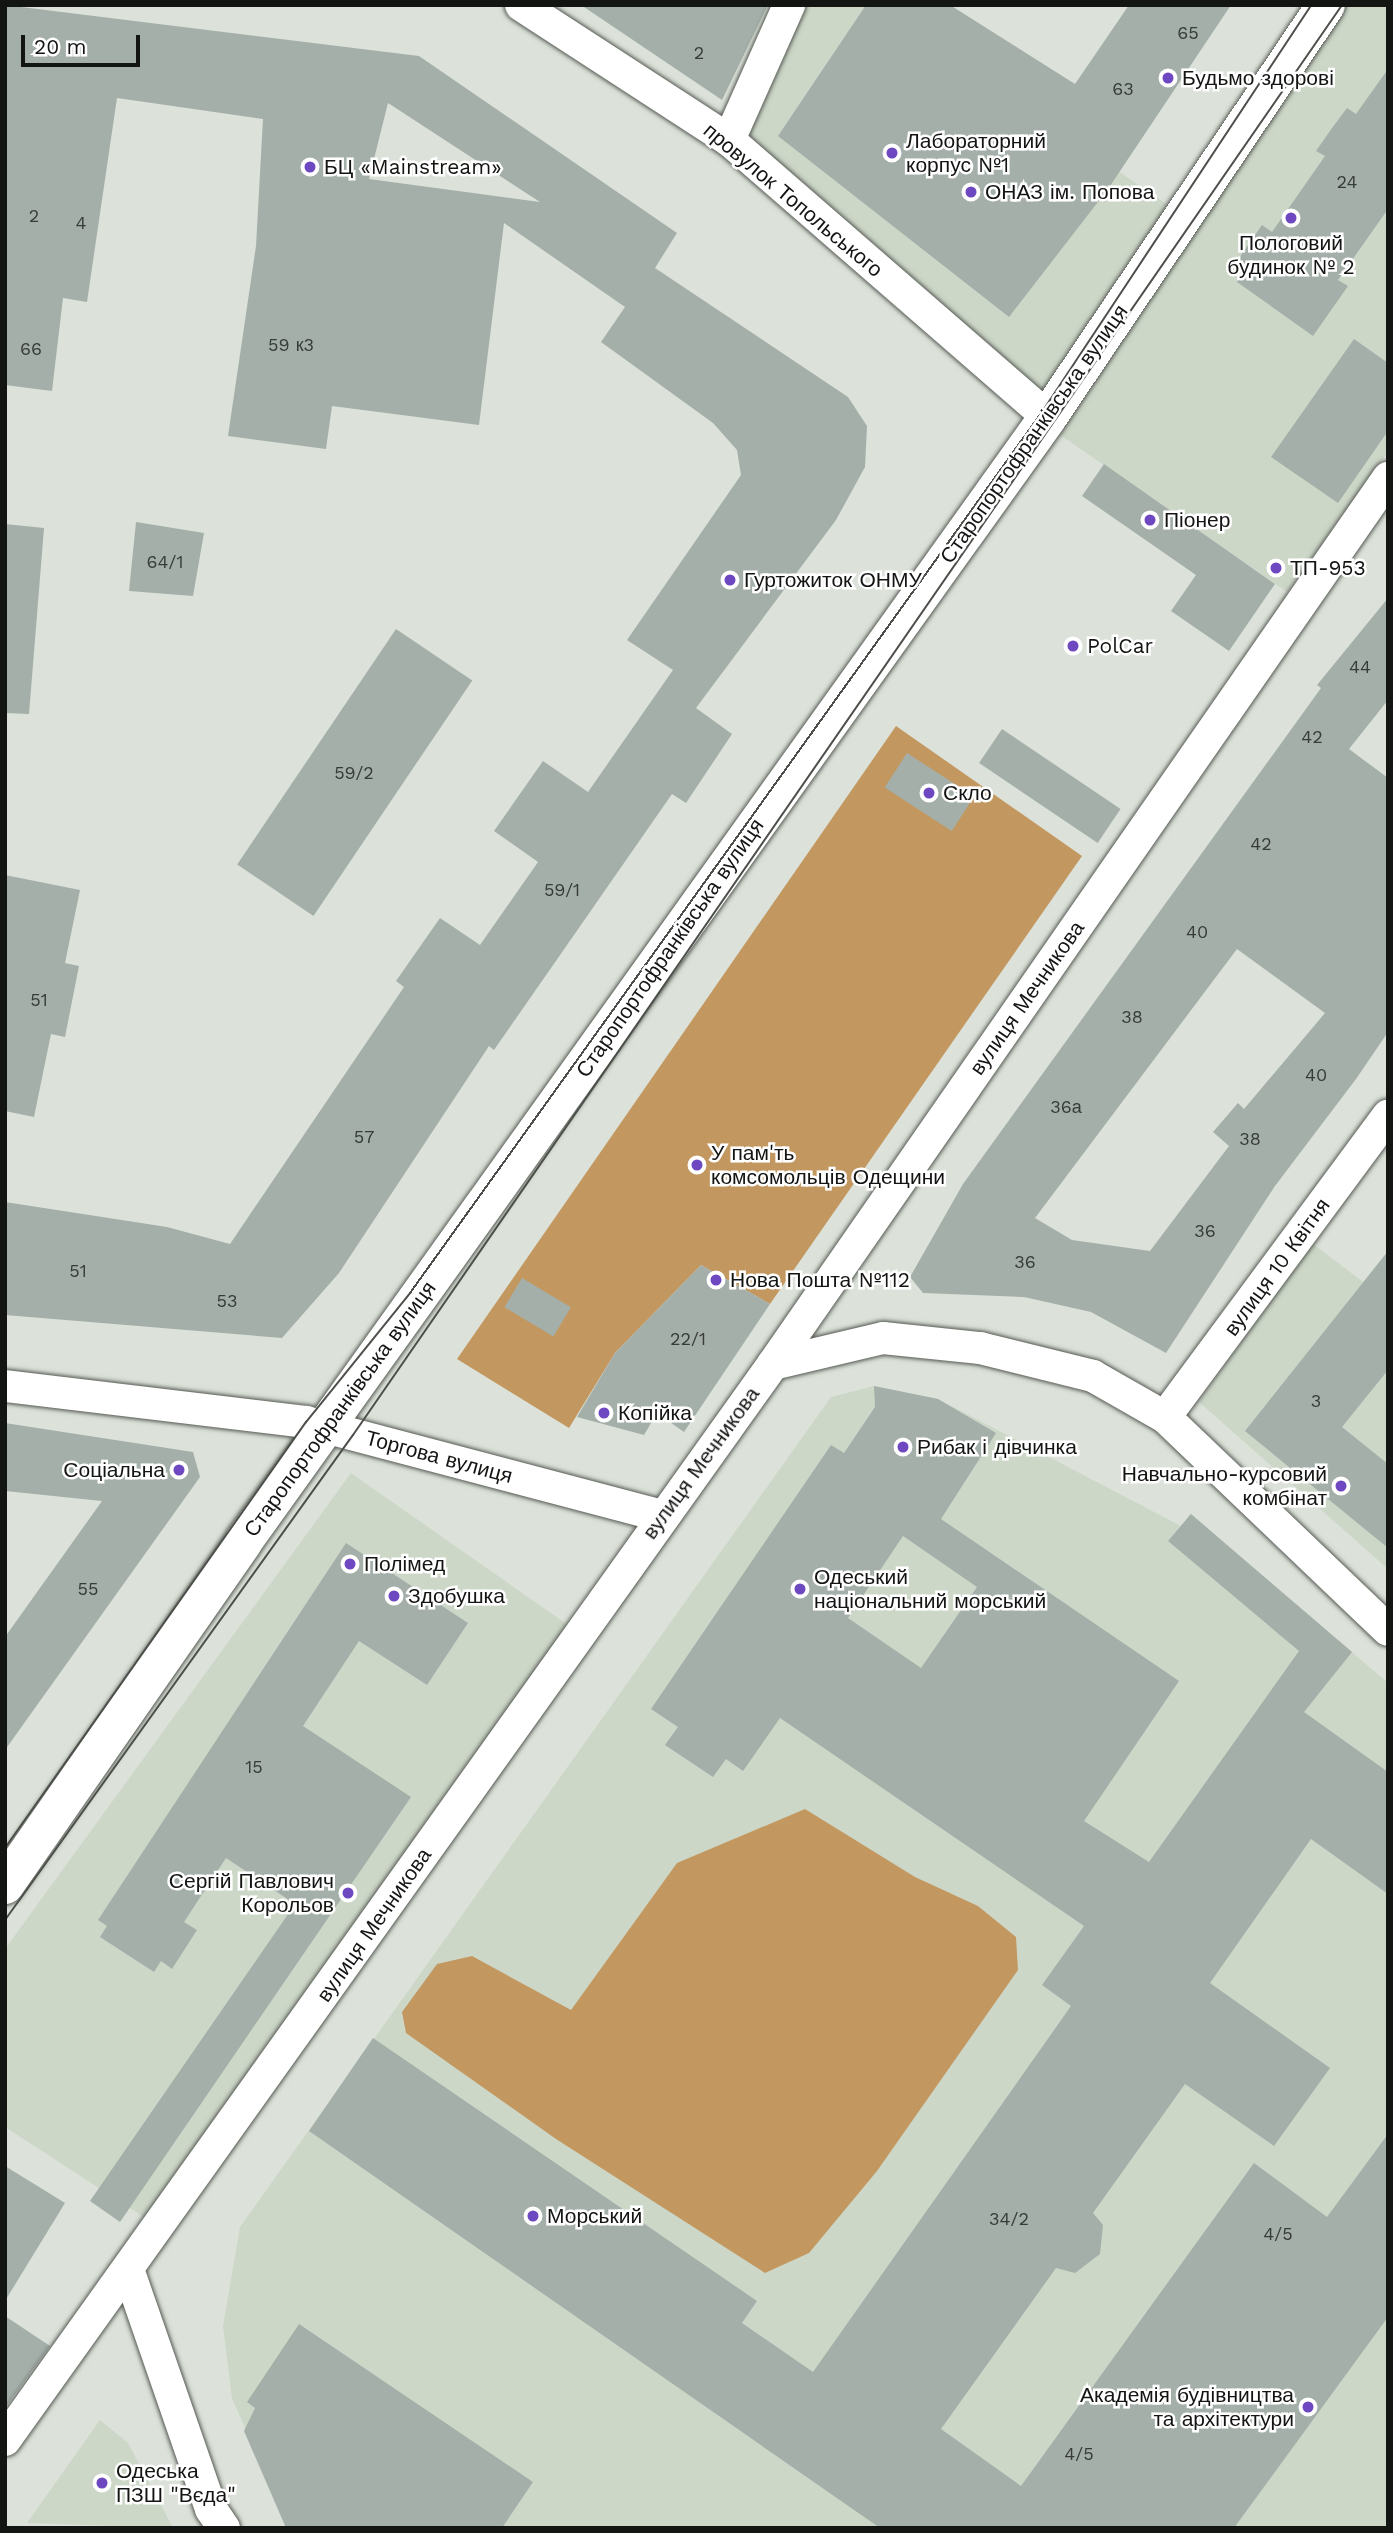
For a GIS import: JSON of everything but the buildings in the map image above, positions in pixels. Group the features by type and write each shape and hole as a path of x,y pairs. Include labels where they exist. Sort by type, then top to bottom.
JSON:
{"main road":[{"name":"Старопортофранківська вулиця","path":"5,1885 1048,417 1326,5"}],"street":[{"name":"провулок Топольського","path":"522,5 729,141 1048,417"},
{"path":"729,141 789,5"},
{"name":"вулиця Мечникова","path":"5,2440 129,2272 662,1516 773,1363 1388,478"},
{"name":"вулиця 10 Квітня","path":"1166,1418 1388,1116"},
{"path":"773,1363 883,1338 980,1348 1093,1376 1166,1418 1388,1630"},
{"name":"Торгова вулиця","path":"5,1386 328,1428 662,1516"},
{"path":"129,2272 211,2509 224,2528"}],"shaded area":[{"name":"ОНАЗ ім. Попова","path":"796,5 922,5 1048,123 1178,212 1049,409 735,141"},
{"name":"Пологовий будинок № 2","path":"1334,5 1388,5 1388,452 1287,592 1053,430"},
{"path":"896,726 1082,856 770,1304 701,1265 615,1353 569,1428 457,1359"},
{"name":"Навчально-курсовий комбінат","path":"1312,1243 1388,1301 1388,1569 1199,1402"},
{"path":"874,1386 938,1399 1181,1526 1190,1514 1388,1683 1388,2528 291,2528 232,2399 223,2326 240,2227 831,1397"},
{"path":"351,1473 578,1632 159,2227 5,2127 5,1949"},
{"path":"805,1809 915,1877 978,1906 1016,1937 1018,1970 877,2171 809,2253 765,2273 556,2139 406,2033 402,2012 437,1964 472,1956 571,2010 677,1863"},
{"name":"Одеська ПЗШ \"Вєда\"","path":"100,2420 128,2443 173,2528 27,2523"}],"tram line":[{"path":"5,1848 306,1422 410,1293 1042,412 1311,5"},
{"path":"5,1920 353,1435 1342,5"}],"place":[{"name":"Будьмо здорові","path":"1168,78"},
{"name":"Лабораторний корпус №1","path":"892,153"},
{"name":"БЦ «Mainstream»","path":"310,167"},
{"name":"ОНАЗ ім. Попова","path":"971,192"},
{"name":"Пологовий будинок № 2","path":"1291,218"},
{"name":"Піонер","path":"1150,520"},
{"name":"ТП-953","path":"1276,568"},
{"name":"Гуртожиток ОНМУ","path":"730,580"},
{"name":"PolCar","path":"1073,646"},
{"name":"Скло","path":"929,793"},
{"name":"У пам'ть комсомольців Одещини","path":"697,1165"},
{"name":"Нова Пошта №112","path":"716,1280"},
{"name":"Копiйка","path":"604,1413"},
{"name":"Рибак і дівчинка","path":"903,1447"},
{"name":"Соціальна","path":"179,1470"},
{"name":"Навчально-курсовий комбінат","path":"1341,1486"},
{"name":"Полімед","path":"350,1564"},
{"name":"Одеський національний морський","path":"800,1589"},
{"name":"Здобушка","path":"394,1596"},
{"name":"Сергій Павлович Корольов","path":"348,1893"},
{"name":"Морський","path":"533,2216"},
{"name":"Академія будівництва та архітектури","path":"1308,2407"},
{"name":"Одеська ПЗШ \"Вєда\"","path":"102,2483"}]}
